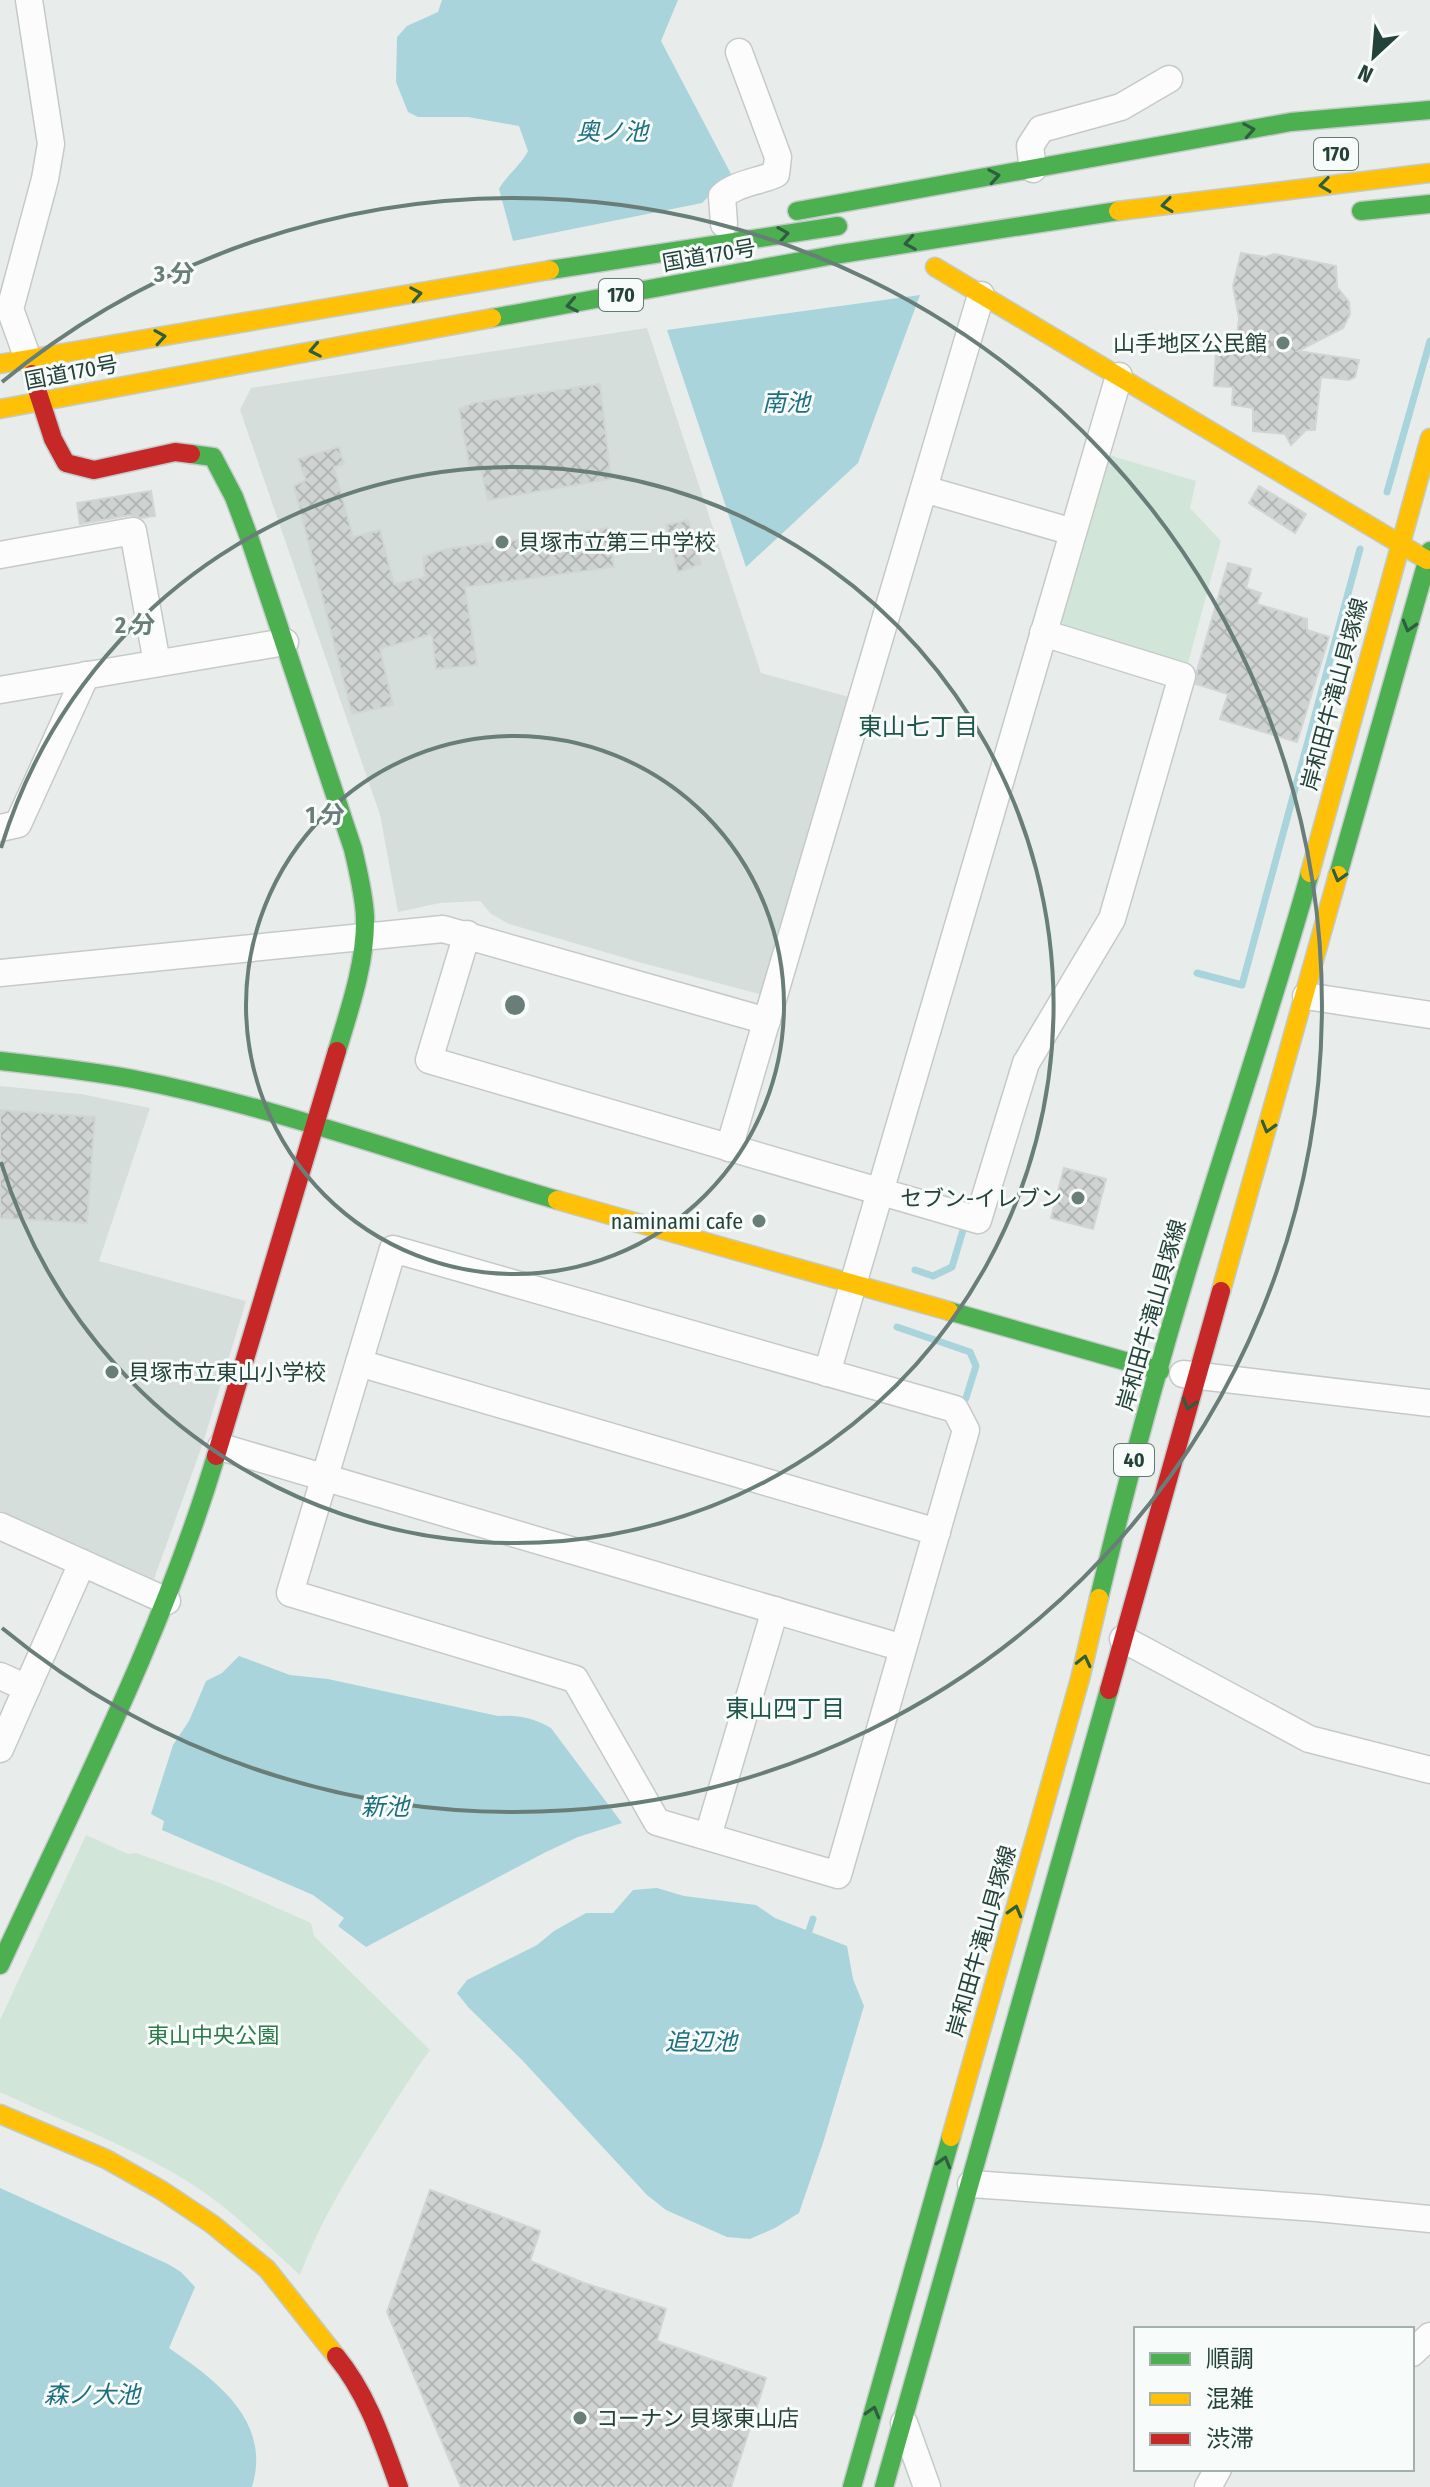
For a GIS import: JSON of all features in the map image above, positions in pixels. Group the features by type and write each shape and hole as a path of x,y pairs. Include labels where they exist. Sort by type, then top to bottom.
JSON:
{"main road":[{"path":"786,213 1291,122 1430,110"},
{"name":"国道170号","path":"0,409 379,337 954,235 1244,194 1430,173"},
{"path":"1341,213 1430,204"},
{"path":"545,271 732,223"},
{"name":"国道170号","path":"0,364 545,271 854,223"},
{"path":"966,263 927,268 981,295 1429,558"},
{"path":"749,271 784,285"},
{"path":"0,1965 167,1601 194,1530 359,975 364,938 363,900 347,832 238,505 213,457 175,452 94,470 66,463 39,402 28,359"},
{"name":"岸和田牛滝山貝塚線","path":"852,2487 1080,1679 1122,1501 1194,1247 1287,955 1430,438"},
{"name":"40","path":"884,2487 1429,558"},
{"path":"0,1061 53,1065 174,1087 1160,1371"},
{"path":"0,2114 106,2159 161,2190 212,2224 267,2269 355,2379 371,2411 399,2487"}],"street":[{"path":"28,359 5,306 45,179 51,144 29,0"},
{"path":"732,223 722,196 732,187 776,174 778,157 739,52"},
{"path":"1033,169 1030,146 1041,129 1121,107 1169,79"},
{"path":"729,1148 981,295"},
{"path":"827,1373 1119,376"},
{"path":"924,489 1073,532"},
{"path":"0,555 133,531 157,663"},
{"path":"467,934 429,1060 978,1220 1026,1063 1112,919 1182,676 1043,633"},
{"path":"0,690 285,642"},
{"path":"0,828 18,824 86,675"},
{"path":"0,973 443,929 767,1021"},
{"path":"1306,996 1430,1015"},
{"path":"393,1249 955,1409 966,1430 838,1875 657,1822 575,1679 290,1593 359,1363 393,1249"},
{"path":"359,1363 937,1532"},
{"path":"1160,1371 1430,1403"},
{"path":"221,1447 903,1648"},
{"path":"0,1526 167,1601"},
{"path":"0,1749 82,1563"},
{"path":"708,1836 775,1610"},
{"path":"1123,1639 1309,1739 1430,1770"},
{"path":"0,1676 27,1688"},
{"path":"971,2184 1430,2219"},
{"path":"1414,2351 1430,2336"},
{"path":"904,2421 927,2487"}],"shaded area":[{"name":"貝塚市立第三中学校","path":"647,328 761,673 849,697 763,995 509,924 491,914 480,901 440,903 398,912 380,815 240,410 251,388"},
{"name":"貝塚市立東山小学校","path":"0,1086 81,1094 150,1108 99,1261 246,1301 203,1443 154,1579 0,1511"}],"green space":[{"path":"1109,455 1196,481 1190,508 1221,541 1187,667 1064,628 1060,614"},
{"name":"東山中央公園","path":"86,1835 128,1854 136,1853 223,1884 311,1923 314,1936 430,2050 340,2191 300,2275 229,2211 182,2178 115,2143 0,2092 0,2020"}],"water":[{"name":"奥ノ池","path":"442,0 678,0 661,41 731,174 702,203 513,241 499,189 528,151 519,126 468,117 418,117 408,112 396,82 397,37 407,26 438,12"},
{"name":"南池","path":"920,295 858,463 746,567 667,330"},
{"name":"新池","path":"239,1656 290,1675 328,1679 538,1722 551,1728 622,1823 578,1837 544,1853 366,1947 338,1926 344,1918 313,1895 162,1830 164,1821 151,1814 173,1745 189,1721 206,1681 222,1673"},
{"name":"追辺池","path":"657,1888 684,1896 756,1905 775,1918 847,1946 853,1979 864,2006 799,2213 750,2239 727,2237 666,2210 647,2195 457,1993 467,1980 537,1945 554,1931 586,1913 613,1913 633,1890"},
{"name":"森ノ大池","path":"0,2188 168,2264 195,2287 169,2348 222,2389 247,2423 254,2442 256,2463 252,2487 0,2487"}],"building":[{"name":"山手地区公民館","path":"1241,253 1266,257 1274,254 1336,266 1337,287 1349,302 1350,314 1343,328 1298,351 1359,360 1355,377 1349,380 1321,377 1315,430 1306,430 1291,445 1285,434 1253,431 1253,408 1232,405 1233,387 1214,386 1216,351 1235,353 1239,318 1233,286"},
{"path":"600,384 611,479 488,500 481,470 470,470 459,409 473,403"},
{"path":"339,447 344,464 334,467 353,537 380,530 394,584 425,577 423,557 445,549 608,528 614,567 465,587 477,665 436,669 432,634 380,649 393,705 352,714 294,486 306,480 298,459"},
{"path":"1259,486 1306,514 1295,533 1249,503"},
{"path":"151,491 155,516 141,518 130,515 80,524 77,503"},
{"path":"688,520 701,564 678,572 666,525"},
{"path":"1228,563 1251,569 1246,588 1261,593 1257,604 1307,619 1307,630 1329,637 1297,742 1220,719 1228,694 1196,684"},
{"path":"0,1110 95,1117 87,1223 0,1218"},
{"name":"セブン-イレブン","path":"1064,1168 1106,1179 1093,1229 1051,1218"},
{"path":"430,2190 540,2231 530,2261 584,2283 666,2309 657,2341 766,2378 731,2487 461,2487 387,2312"}],"waterway":[{"path":"1387,492 1430,341"},
{"path":"1197,973 1242,985 1360,549"},
{"path":"915,1270 933,1276 952,1267 963,1230"},
{"path":"897,1327 970,1352 976,1366 966,1398"},
{"path":"809,1931 813,1919"}],"traffic: fast":[{"path":"797,211 1291,122 1430,110"},
{"path":"1361,211 1430,204"},
{"path":"492,318 834,255 1118,211"},
{"path":"550,270 838,226"},
{"path":"191,454 213,457 234,497 353,849 363,900 365,934 356,985 337,1051"},
{"path":"1338,875 1430,551"},
{"path":"1099,1598 1169,1333 1310,873"},
{"path":"0,1061 133,1079 240,1104 557,1200"},
{"path":"949,1311 1160,1371"},
{"path":"0,1965 145,1651 195,1522 216,1456"},
{"path":"884,2487 1109,1690"},
{"path":"852,2487 951,2137"}],"traffic: slow":[{"path":"1118,211 1430,173"},
{"path":"935,267 1427,560"},
{"path":"0,364 550,270"},
{"path":"0,409 492,318"},
{"path":"1310,873 1430,438"},
{"path":"1221,1291 1338,875"},
{"path":"557,1200 949,1311"},
{"path":"951,2137 1080,1679 1099,1598"},
{"path":"0,2114 106,2159 212,2224 267,2269 336,2356"}],"traffic: jam":[{"path":"32,374 53,439 66,463 94,470 175,452 191,454"},
{"path":"216,1456 337,1051"},
{"path":"1109,1690 1221,1291"},
{"path":"336,2356 366,2402 399,2487"}],"place":[{"name":"山手地区公民館","path":"1283,343"},
{"name":"貝塚市立第三中学校","path":"502,542"},
{"name":"セブン-イレブン","path":"1078,1198"},
{"name":"naminami cafe","path":"759,1221"},
{"name":"貝塚市立東山小学校","path":"112,1372"},
{"name":"コーナン 貝塚東山店","path":"580,2418"}],"district":[{"name":"東山七丁目","path":"918,727"},
{"name":"東山四丁目","path":"785,1709"}]}
